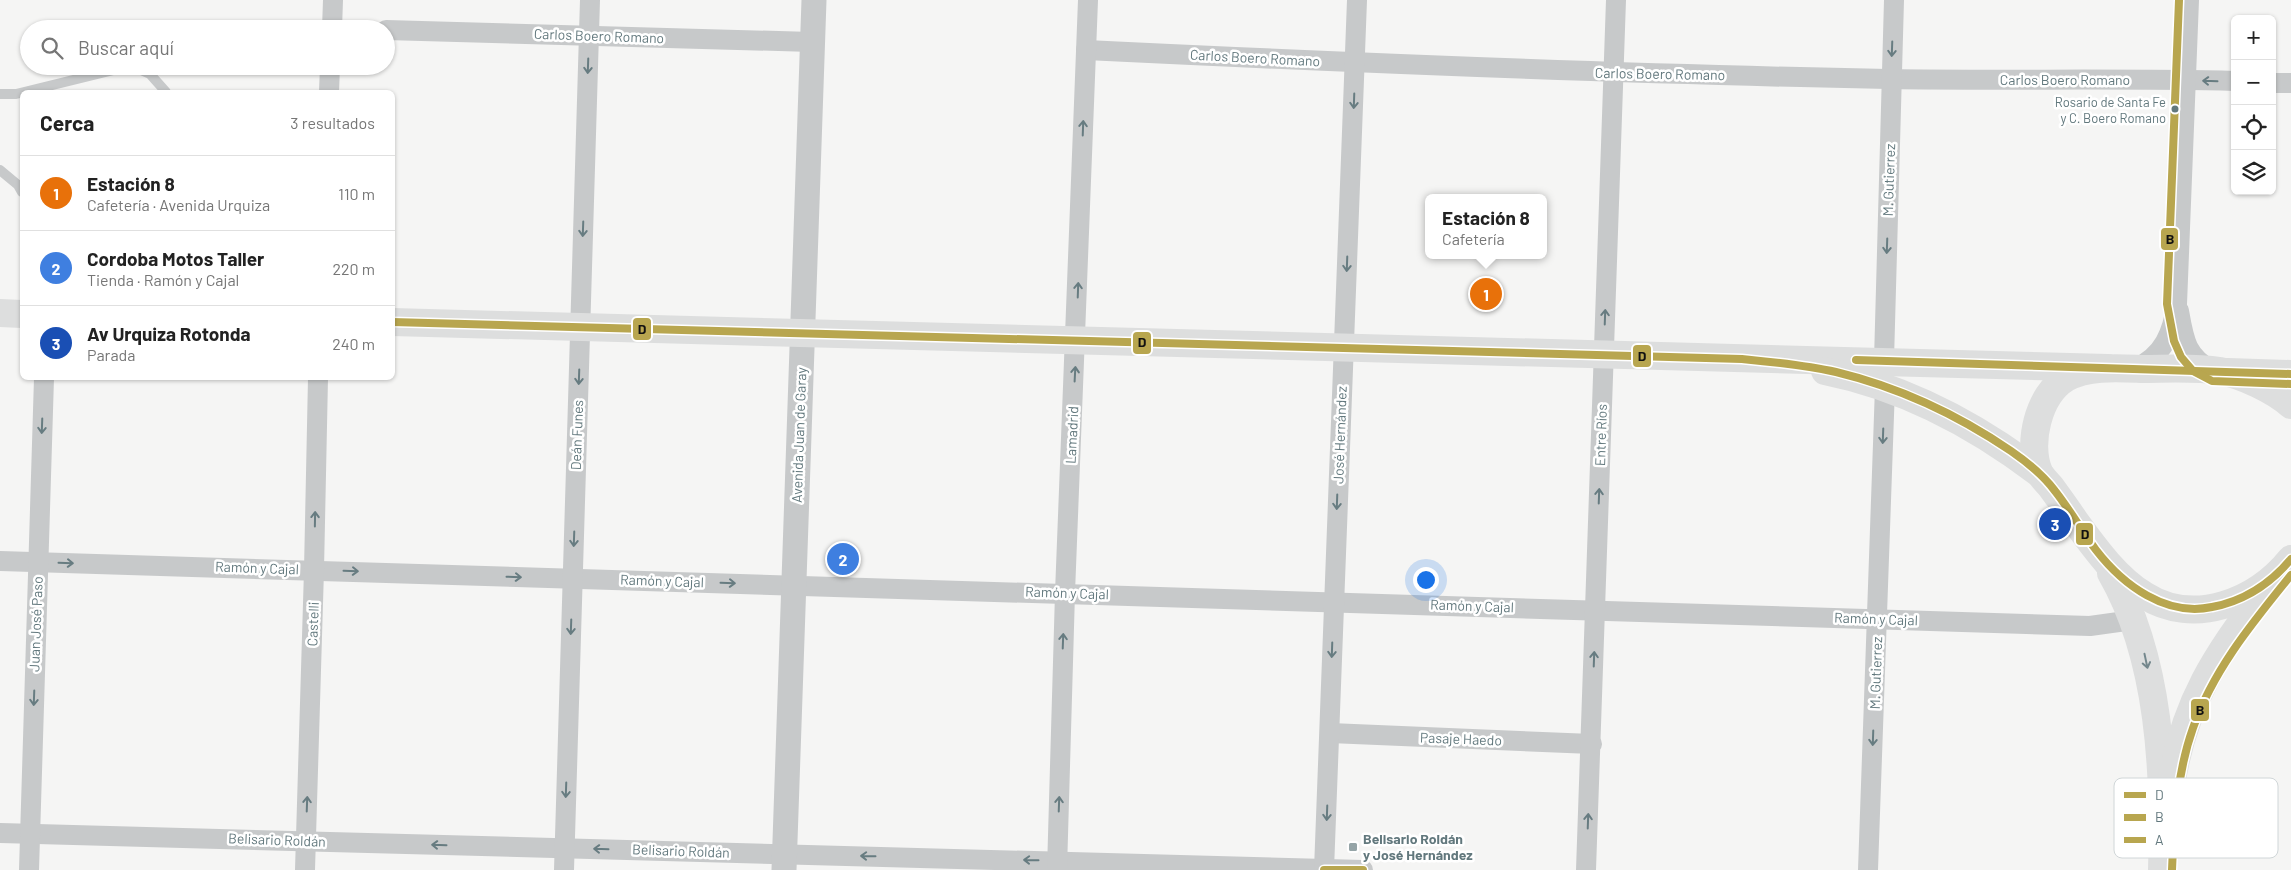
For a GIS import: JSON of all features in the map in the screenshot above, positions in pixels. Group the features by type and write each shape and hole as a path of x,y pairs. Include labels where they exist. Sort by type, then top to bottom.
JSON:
{"main road":[{"path":"0,313 20,314"},
{"path":"395,322 1076,339 1344,348 1884,360 2291,374"},
{"path":"1742,358 1850,376 1916,399 1953,417 2011,452 2040,474"},
{"path":"2108,368 2066,378 2053,390 2037,419 2033,439 2033,455 2040,474 2098,553 2117,585 2133,620 2143,646 2152,695 2158,741 2160,778"},
{"path":"2216,371 2257,384 2291,404"},
{"path":"2098,553 2144,595 2180,609 2200,611 2235,602 2285,567"},
{"path":"2173,778 2176,758 2190,707 2217,658 2251,608 2285,567"}],"street":[{"path":"332,20 333,0"},
{"name":"Deán Funes","path":"564,870 590,0"},
{"name":"Avenida Juan de Garay","path":"784,862 814,0"},
{"name":"Lamadrid","path":"1057,865 1065,593 1088,0"},
{"name":"José Hernández","path":"1324,870 1357,0"},
{"name":"Entre Ríos","path":"1586,870 1592,744 1616,0"},
{"name":"M. Gutierrez","path":"1884,360 1894,0"},
{"path":"2136,368 2149,363 2159,354 2174,326 2178,304 2189,0"},
{"name":"Carlos Boero Romano","path":"395,30 812,42"},
{"name":"Carlos Boero Romano","path":"1086,50 1355,64 1614,73 1891,79 2231,81"},
{"path":"329,90 330,75"},
{"path":"2276,82 2291,83"},
{"path":"2178,304 2183,338 2189,351 2199,363 2216,371"},
{"name":"Juan José Paso","path":"29,870 44,380"},
{"name":"Castelli","path":"305,870 318,380"},
{"name":"M. Gutierrez","path":"1868,870 1885,387"},
{"name":"Ramón y Cajal","path":"0,561 2090,626 2133,620"},
{"name":"Pasaje Haedo","path":"1330,734 1592,744"},
{"name":"Belisario Roldán","path":"0,833 565,848 784,862 1363,870"}],"lane":[{"path":"32,90 94,75"},
{"path":"151,75 164,90"},
{"path":"0,94 20,93"},
{"path":"0,170 20,188"}],"transit line":[{"name":"B","path":"2179,0 2167,304 2174,341 2181,357 2193,371 2212,381 2291,384"},
{"name":"D","path":"395,322 1742,359 1789,364 1836,372 1905,394 1949,414 1991,438 2023,460 2045,480 2060,498 2096,550 2119,575 2132,586 2162,603 2195,609 2224,604 2246,596 2265,584 2291,559"},
{"name":"D","path":"1856,360 2291,374"},
{"name":"B","path":"2180,778 2193,728 2211,686 2235,647 2291,575"},
{"name":"B","path":"2172,870 2173,858"},
{"name":"A","path":"1324,870 1363,870"}],"place":[{"name":"Rosario de Santa Fe y C. Boero Romano","path":"2175,109"},
{"name":"Estación 8","path":"1486,294"},
{"name":"Av Urquiza Rotonda","path":"2055,524"},
{"name":"Cordoba Motos Taller","path":"843,559"},
{"name":"Belisario Roldán y José Hernández","path":"1353,847"}]}
